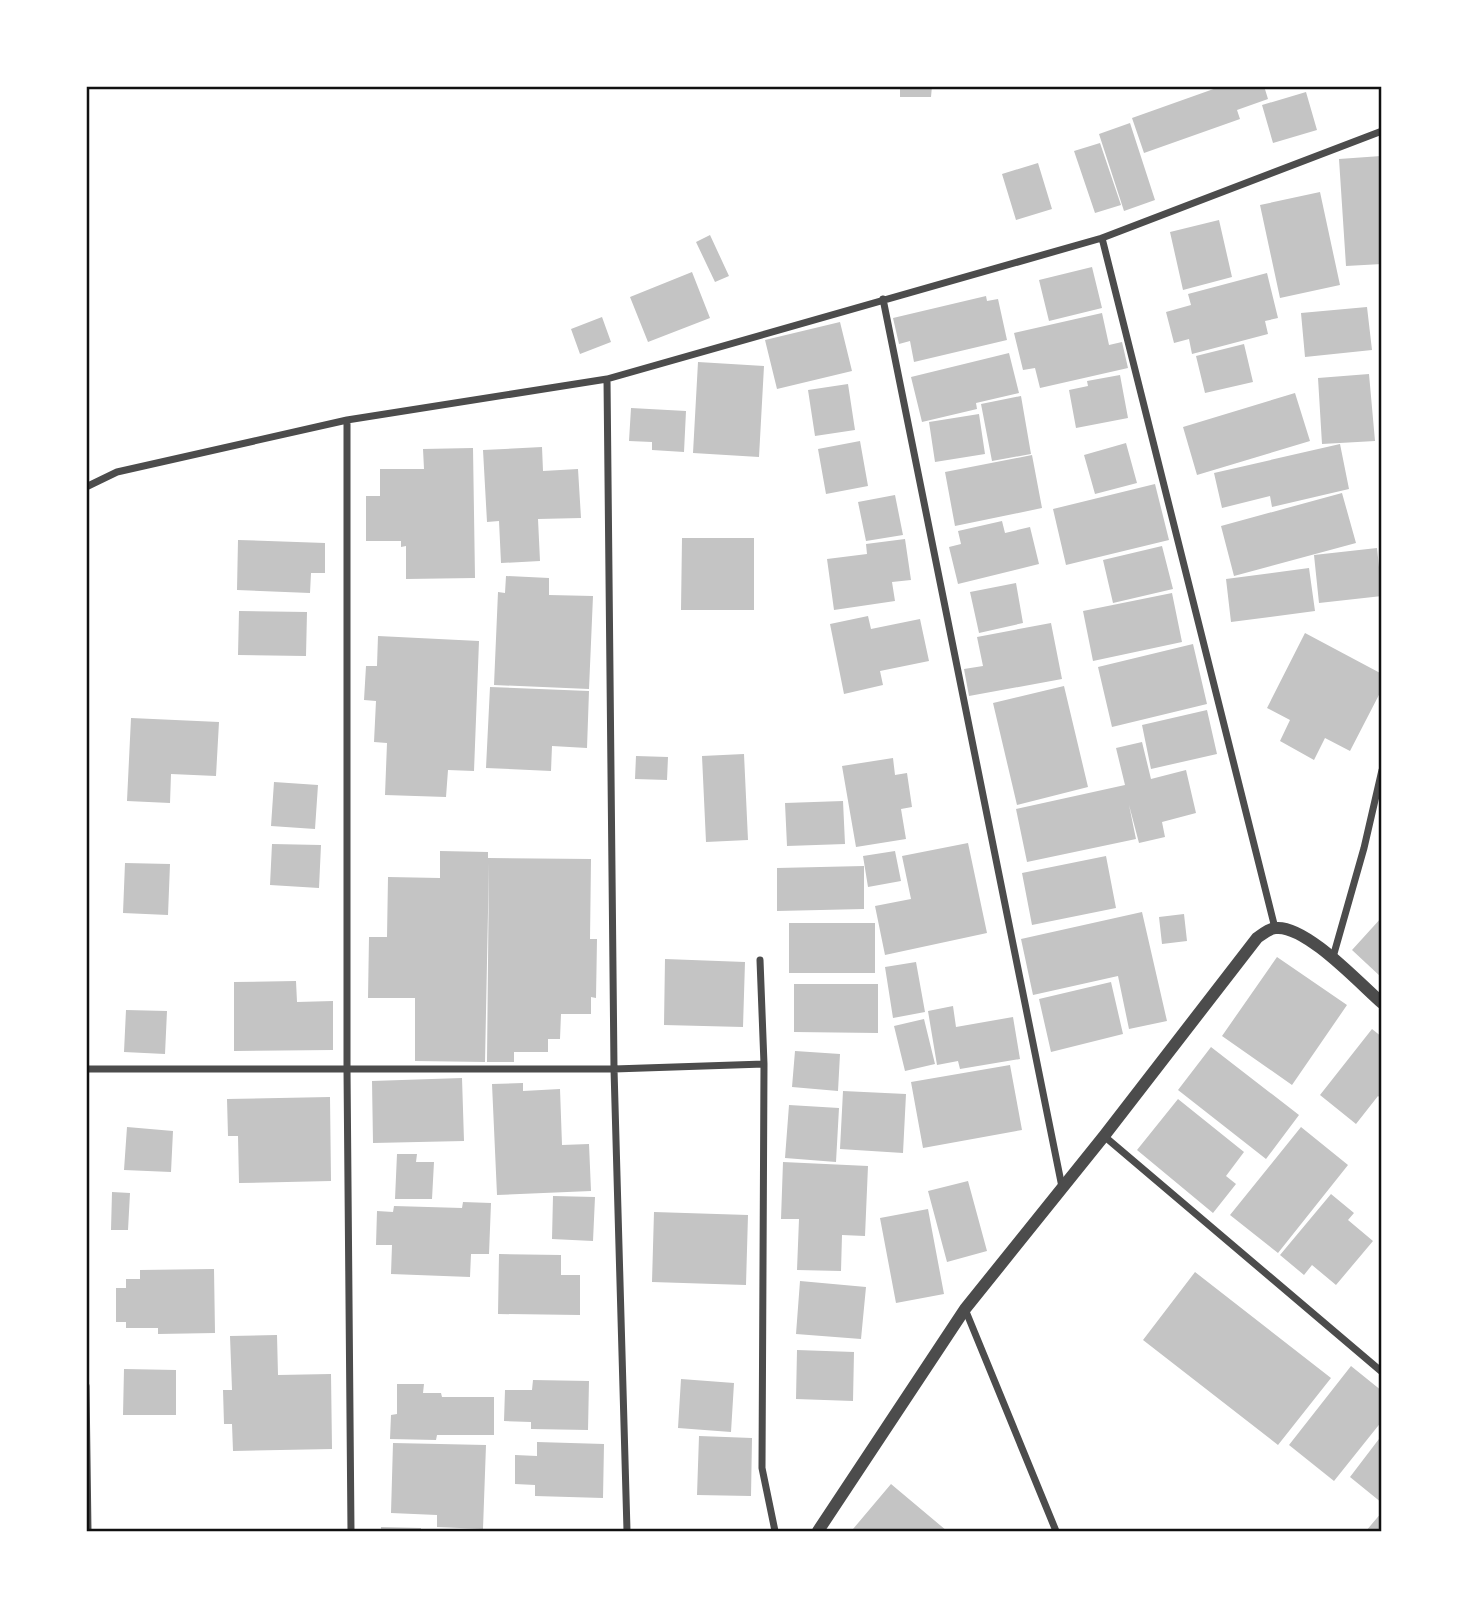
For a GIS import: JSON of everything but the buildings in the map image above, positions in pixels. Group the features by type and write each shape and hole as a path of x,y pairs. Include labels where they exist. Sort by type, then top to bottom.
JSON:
{"street":[{"path":"86,487 117,472 347,420 607,379 1102,238 1382,131"},
{"path":"1102,238 1275,928"},
{"path":"883,299 1062,1187"},
{"path":"607,379 614,1069 628,1531"},
{"path":"347,420 347,1069 351,1531"},
{"path":"1333,957 1364,848 1382,770"},
{"path":"818,1531 965,1309 1104,1136 1257,938 1275,928 1292,929 1333,957 1382,1003"},
{"path":"760,960 764,1065 762,1468 775,1531"},
{"path":"86,1069 614,1069 764,1065"},
{"path":"1104,1136 1382,1372"},
{"path":"965,1309 1056,1531"},
{"path":"86,1386 88,1531"}]}
